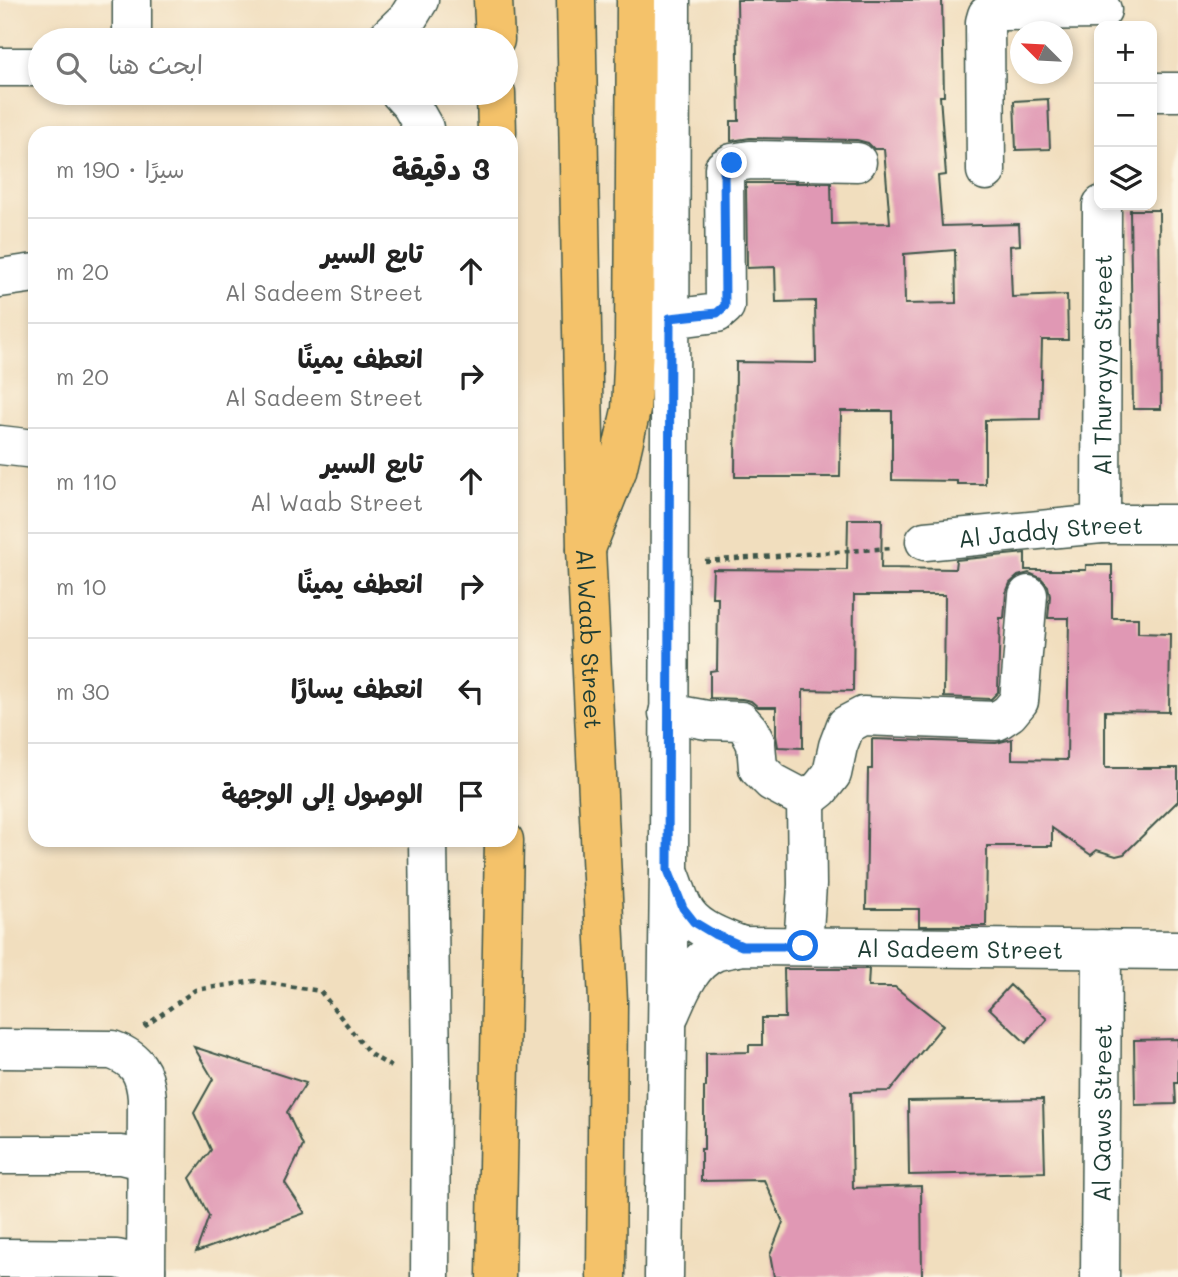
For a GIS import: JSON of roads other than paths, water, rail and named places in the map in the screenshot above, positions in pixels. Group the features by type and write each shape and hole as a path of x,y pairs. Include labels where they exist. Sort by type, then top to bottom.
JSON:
{"main road":[{"path":"493,0 494,28"},
{"name":"Al Waab Street","path":"576,0 586,549 608,1001 606,1277"},
{"path":"586,549 617,471 631,410 634,345 636,0"},
{"path":"496,105 497,126"},
{"path":"496,1277 504,847"},
{"path":"608,1001 630,1277"}],"street":[{"path":"132,0 132,28"},
{"path":"398,28 421,0"},
{"path":"421,0 422,28"},
{"path":"664,1277 671,0"},
{"path":"986,172 987,15 1003,10 1102,12"},
{"path":"0,67 28,67"},
{"path":"1157,92 1178,92"},
{"path":"411,105 424,118"},
{"path":"670,318 717,313 725,306 724,168 732,163 750,160 857,162"},
{"name":"Al Thurayya Street","path":"1101,524 1102,210"},
{"path":"0,278 28,274"},
{"path":"0,445 28,448"},
{"name":"Al Jaddy Street","path":"925,541 1101,524 1178,524"},
{"path":"806,800 820,789 832,774 846,725 863,716 997,721 1009,713 1019,701 1028,595"},
{"path":"668,713 707,720 741,720 755,744 758,768 772,782 806,800"},
{"path":"803,946 807,885 806,800"},
{"path":"428,847 430,1277"},
{"name":"Al Sadeem Street","path":"668,870 683,908 694,922 742,946"},
{"name":"Al Sadeem Street","path":"666,1022 681,987 694,968 714,953 742,946 1178,950"},
{"name":"Al Qaws Street","path":"1100,1277 1102,949"},
{"path":"0,1049 112,1050 135,1062 146,1085 146,1274"},
{"path":"0,1155 121,1155 146,1161"},
{"path":"0,1258 117,1259 135,1263 146,1274"}]}
